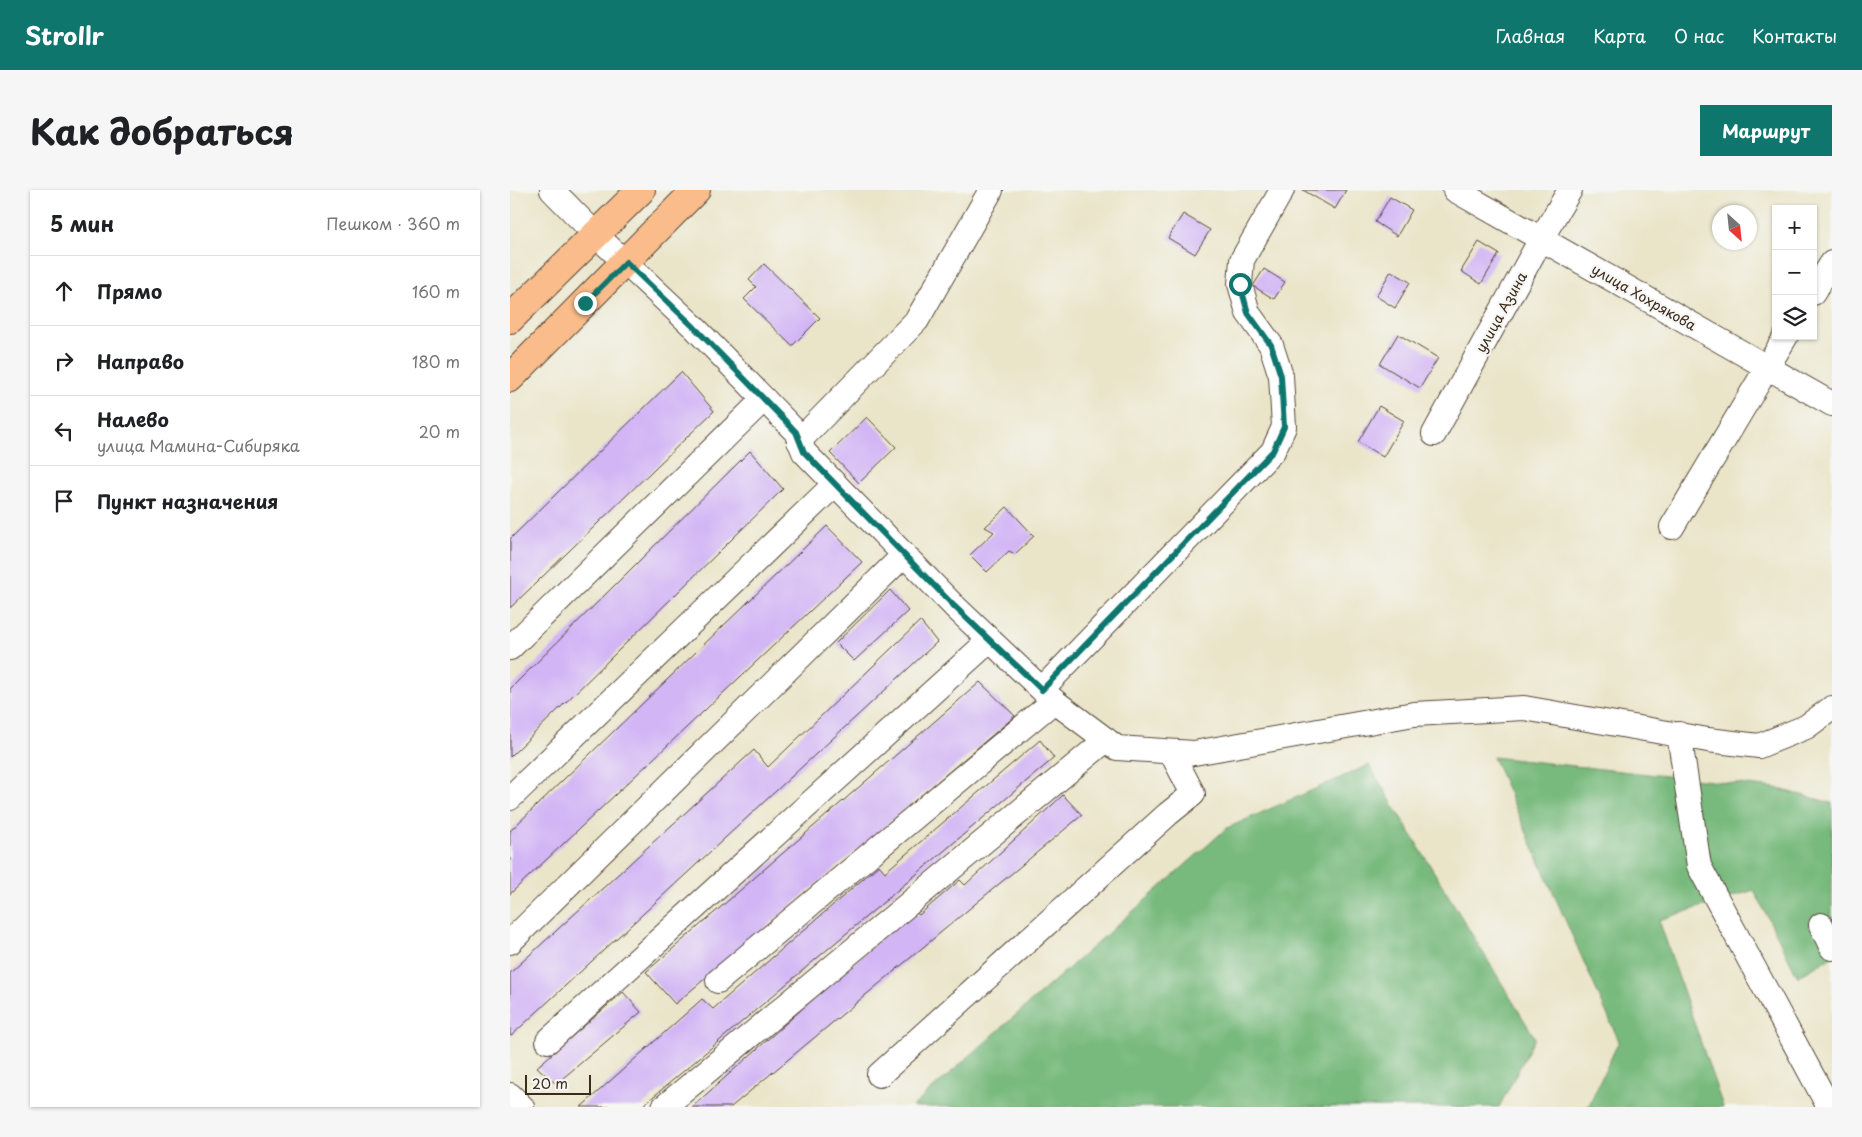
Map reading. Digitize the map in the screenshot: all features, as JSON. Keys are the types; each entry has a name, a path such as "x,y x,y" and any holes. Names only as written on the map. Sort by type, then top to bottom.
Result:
{"main road":[{"path":"510,319 641,190"},
{"path":"510,378 696,190"}],"street":[{"path":"552,190 596,235 694,327 796,432 804,452 990,640 1048,695 1117,748 1194,753 1414,714 1524,708 1708,740 1759,746 1806,727 1832,708"},
{"path":"799,441 917,320 990,190"},
{"path":"718,981 1048,695 1273,451 1284,427 1281,376 1271,345 1248,313 1240,284 1242,260 1282,190"},
{"name":"улица Хохрякова","path":"1455,190 1832,404"},
{"name":"улица Азина","path":"1434,434 1570,190"},
{"path":"1817,287 1832,263"},
{"path":"1672,527 1784,340"},
{"path":"510,648 764,400"},
{"path":"510,798 835,484"},
{"path":"510,942 904,555"},
{"path":"548,1041 990,640"},
{"path":"1679,734 1699,866 1829,1107"},
{"path":"664,1107 1106,740"},
{"path":"879,1075 1161,820 1193,794 1171,752"},
{"path":"1821,925 1832,948"},
{"path":"510,1095 522,1107"}],"green space":[{"path":"1493,757 1775,788 1832,803 1832,957 1798,977 1754,890 1659,920 1723,1107 1588,1107 1619,1041"},
{"path":"1369,765 1535,1038 1499,1107 912,1107 1227,828"}],"building":[{"path":"1303,190 1346,190 1335,209"},
{"path":"1390,197 1412,210 1397,236 1375,222"},
{"path":"1183,214 1210,230 1195,254 1168,238"},
{"path":"1479,242 1499,254 1481,284 1461,271"},
{"path":"764,264 820,318 792,346 744,299 756,287 749,280"},
{"path":"1264,269 1285,282 1274,299 1253,286"},
{"path":"1391,271 1410,282 1395,308 1376,296"},
{"path":"1398,334 1438,358 1420,388 1380,364"},
{"path":"681,372 714,411 510,608 510,539"},
{"path":"1379,406 1404,421 1383,457 1358,442"},
{"path":"867,417 896,447 859,483 830,453"},
{"path":"750,451 783,489 510,757 510,689"},
{"path":"1007,507 1034,536 1015,554 1009,551 987,572 970,555 994,532 985,527"},
{"path":"827,526 862,562 510,894 510,831"},
{"path":"890,590 908,611 854,661 836,643"},
{"path":"920,621 937,642 511,1036 510,973 754,750 768,767"},
{"path":"980,682 1015,716 675,1004 646,972"},
{"path":"1040,740 1054,758 641,1107 581,1107 702,999 713,1009 879,865 885,872"},
{"path":"1063,795 1082,815 731,1107 692,1107 913,910 919,915 960,880 965,885"},
{"path":"623,992 641,1012 556,1084 537,1067"}],"route":[{"path":"585,303 626,262 694,327 796,432 804,452 954,606 1042,690 1273,451 1284,427 1281,376 1271,345 1248,313 1240,284"}]}
